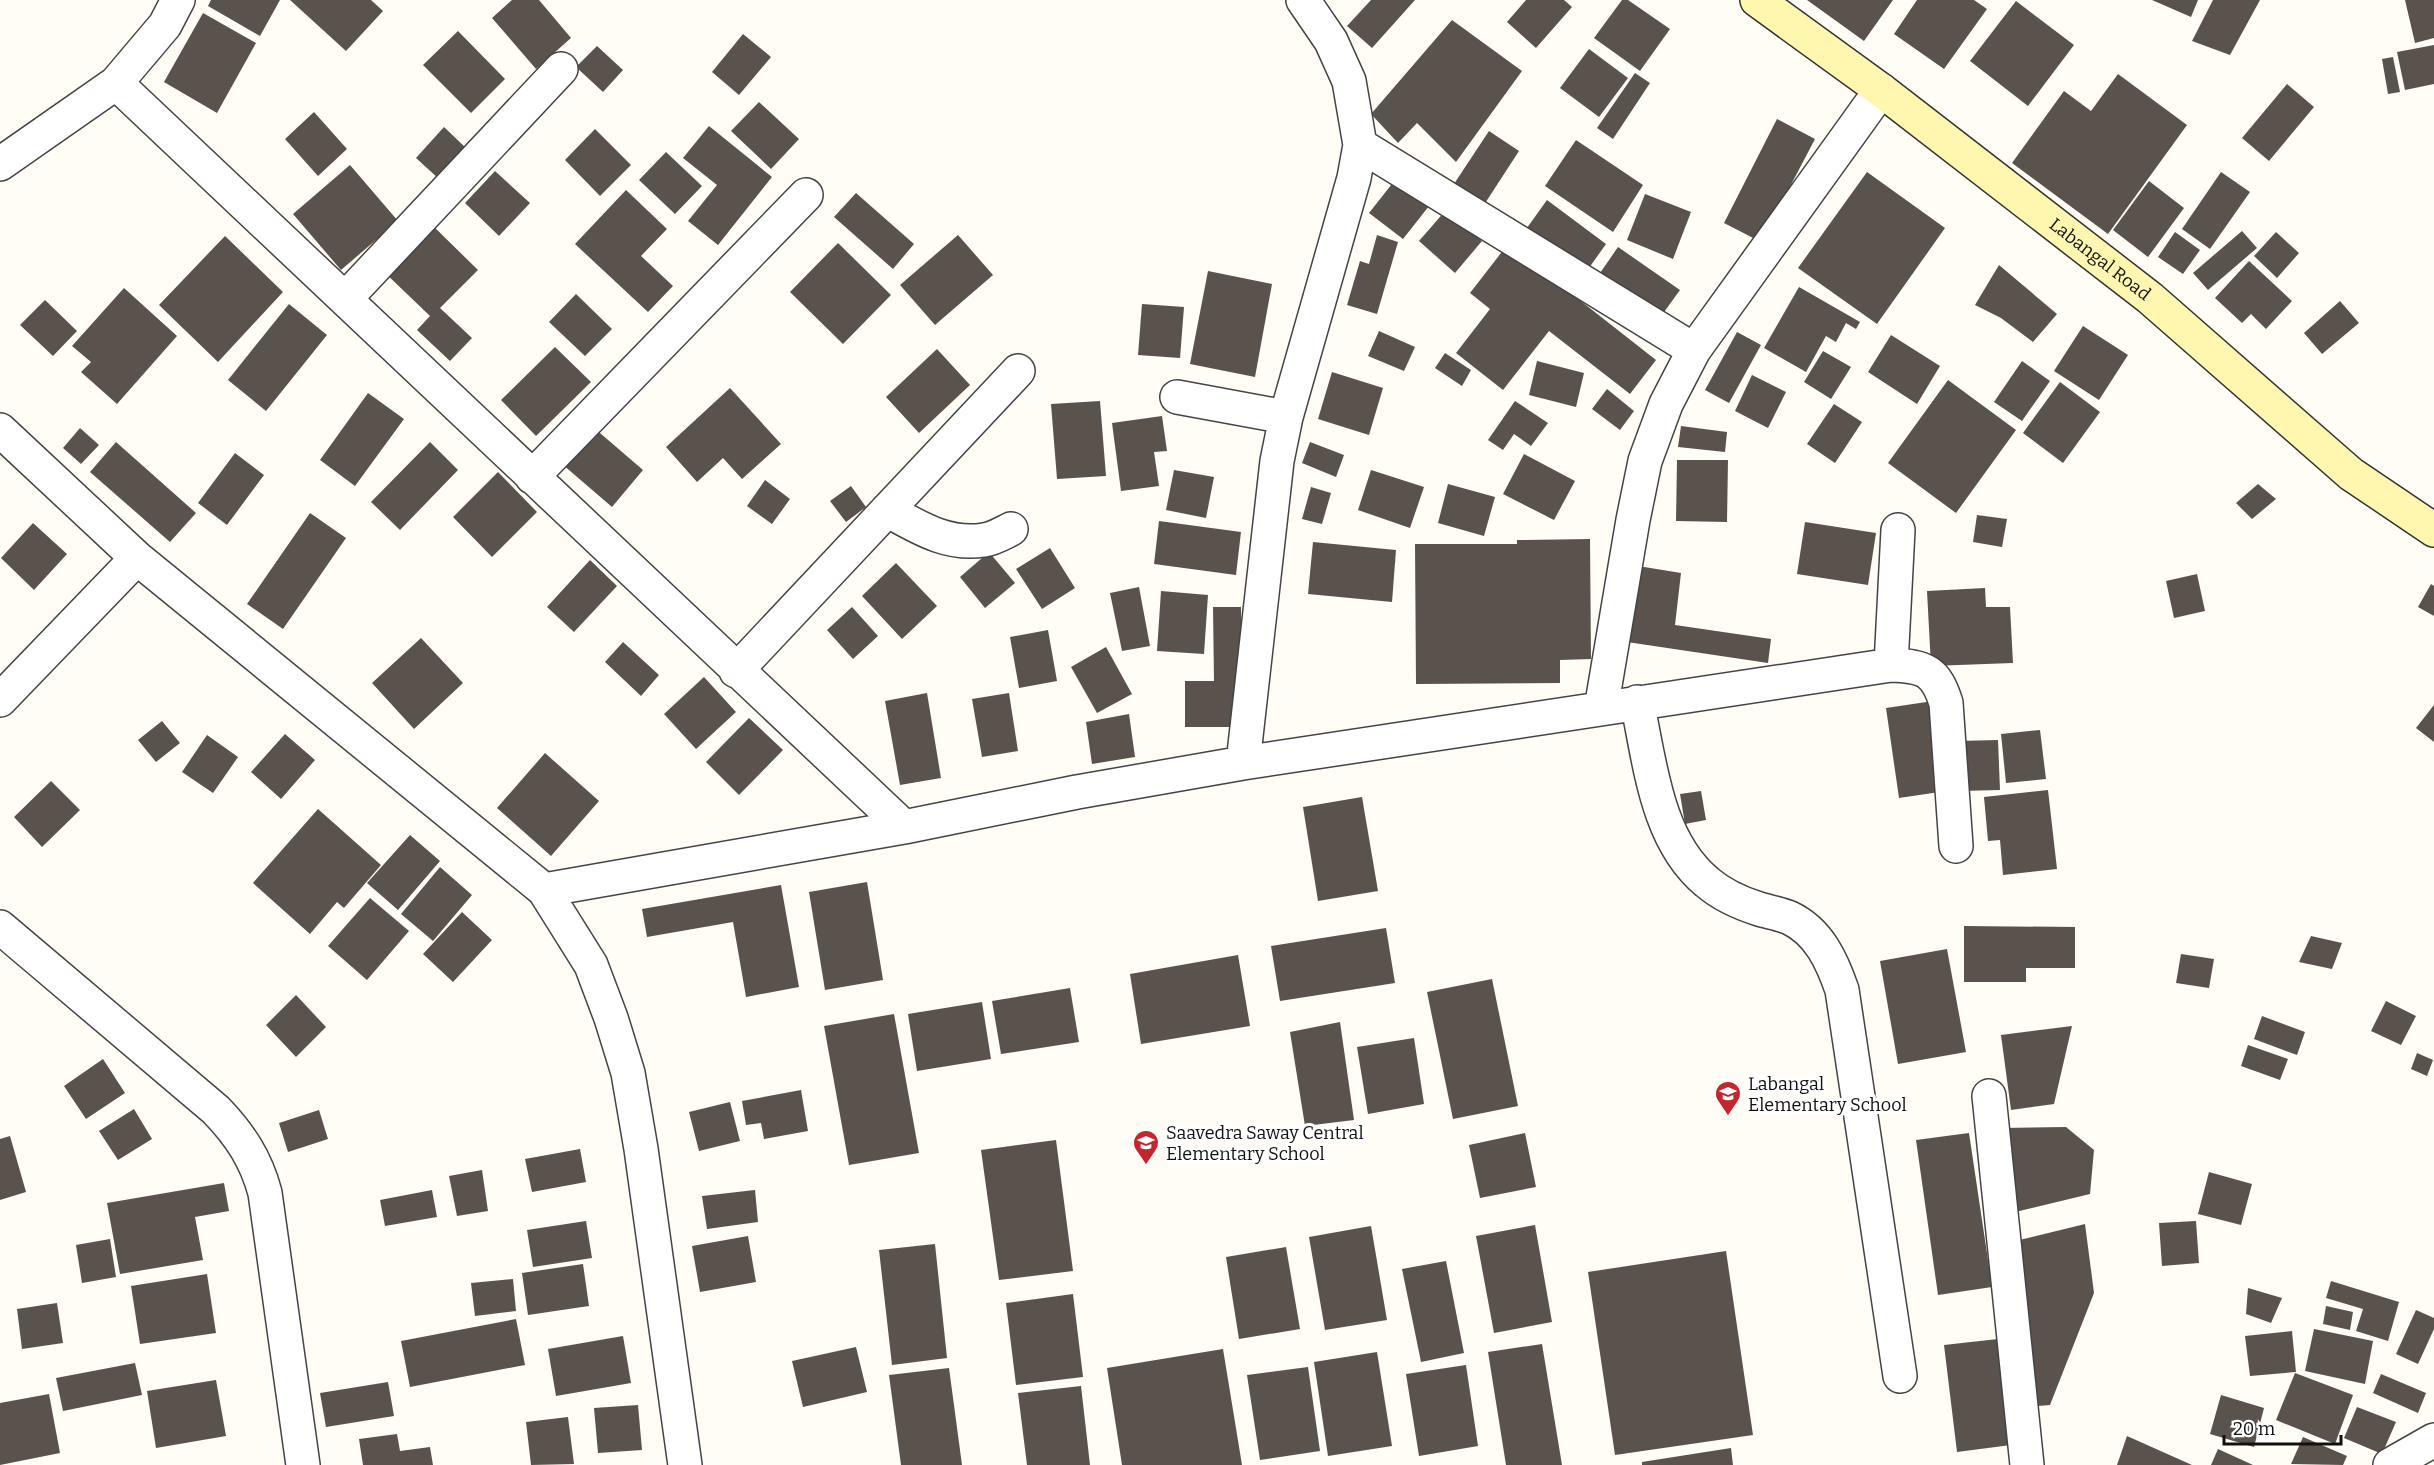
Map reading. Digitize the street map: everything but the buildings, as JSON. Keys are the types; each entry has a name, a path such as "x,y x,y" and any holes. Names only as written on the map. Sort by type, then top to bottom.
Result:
{"main road":[{"name":"Labangal Road","path":"1757,0 1881,90 2150,298 2351,474 2434,530"}],"street":[{"path":"0,164 116,82 165,25 178,0"},
{"path":"1243,763 1277,460 1286,417 1354,178 1360,145 1349,81 1331,41 1303,0"},
{"path":"345,299 561,69"},
{"path":"116,82 736,671 904,827"},
{"path":"1601,709 1645,461 1666,404 1694,350 1881,90"},
{"path":"1360,145 1694,350"},
{"path":"532,477 806,195"},
{"path":"736,671 1018,371"},
{"path":"1177,397 1286,417"},
{"path":"0,430 137,558 544,890 591,965 612,1018 628,1073 686,1465"},
{"path":"887,510 933,535 957,541 986,540 1011,529"},
{"path":"1891,665 1898,530"},
{"path":"0,700 137,558"},
{"path":"544,890 904,827 1077,792 1243,763 1891,665 1909,666 1928,672 1940,685 1946,703 1956,846"},
{"path":"1637,702 1658,798 1670,833 1686,859 1705,881 1727,897 1790,918 1811,932 1824,948 1836,972 1842,990 1900,1376"},
{"path":"0,927 216,1110 237,1132 250,1151 265,1193 303,1465"},
{"path":"1989,1096 2027,1465"},
{"path":"2390,1465 2434,1440"}],"place":[{"name":"Labangal Elementary School","path":"1728,1117"},
{"name":"Saavedra Saway Central Elementary School","path":"1146,1166"}]}
